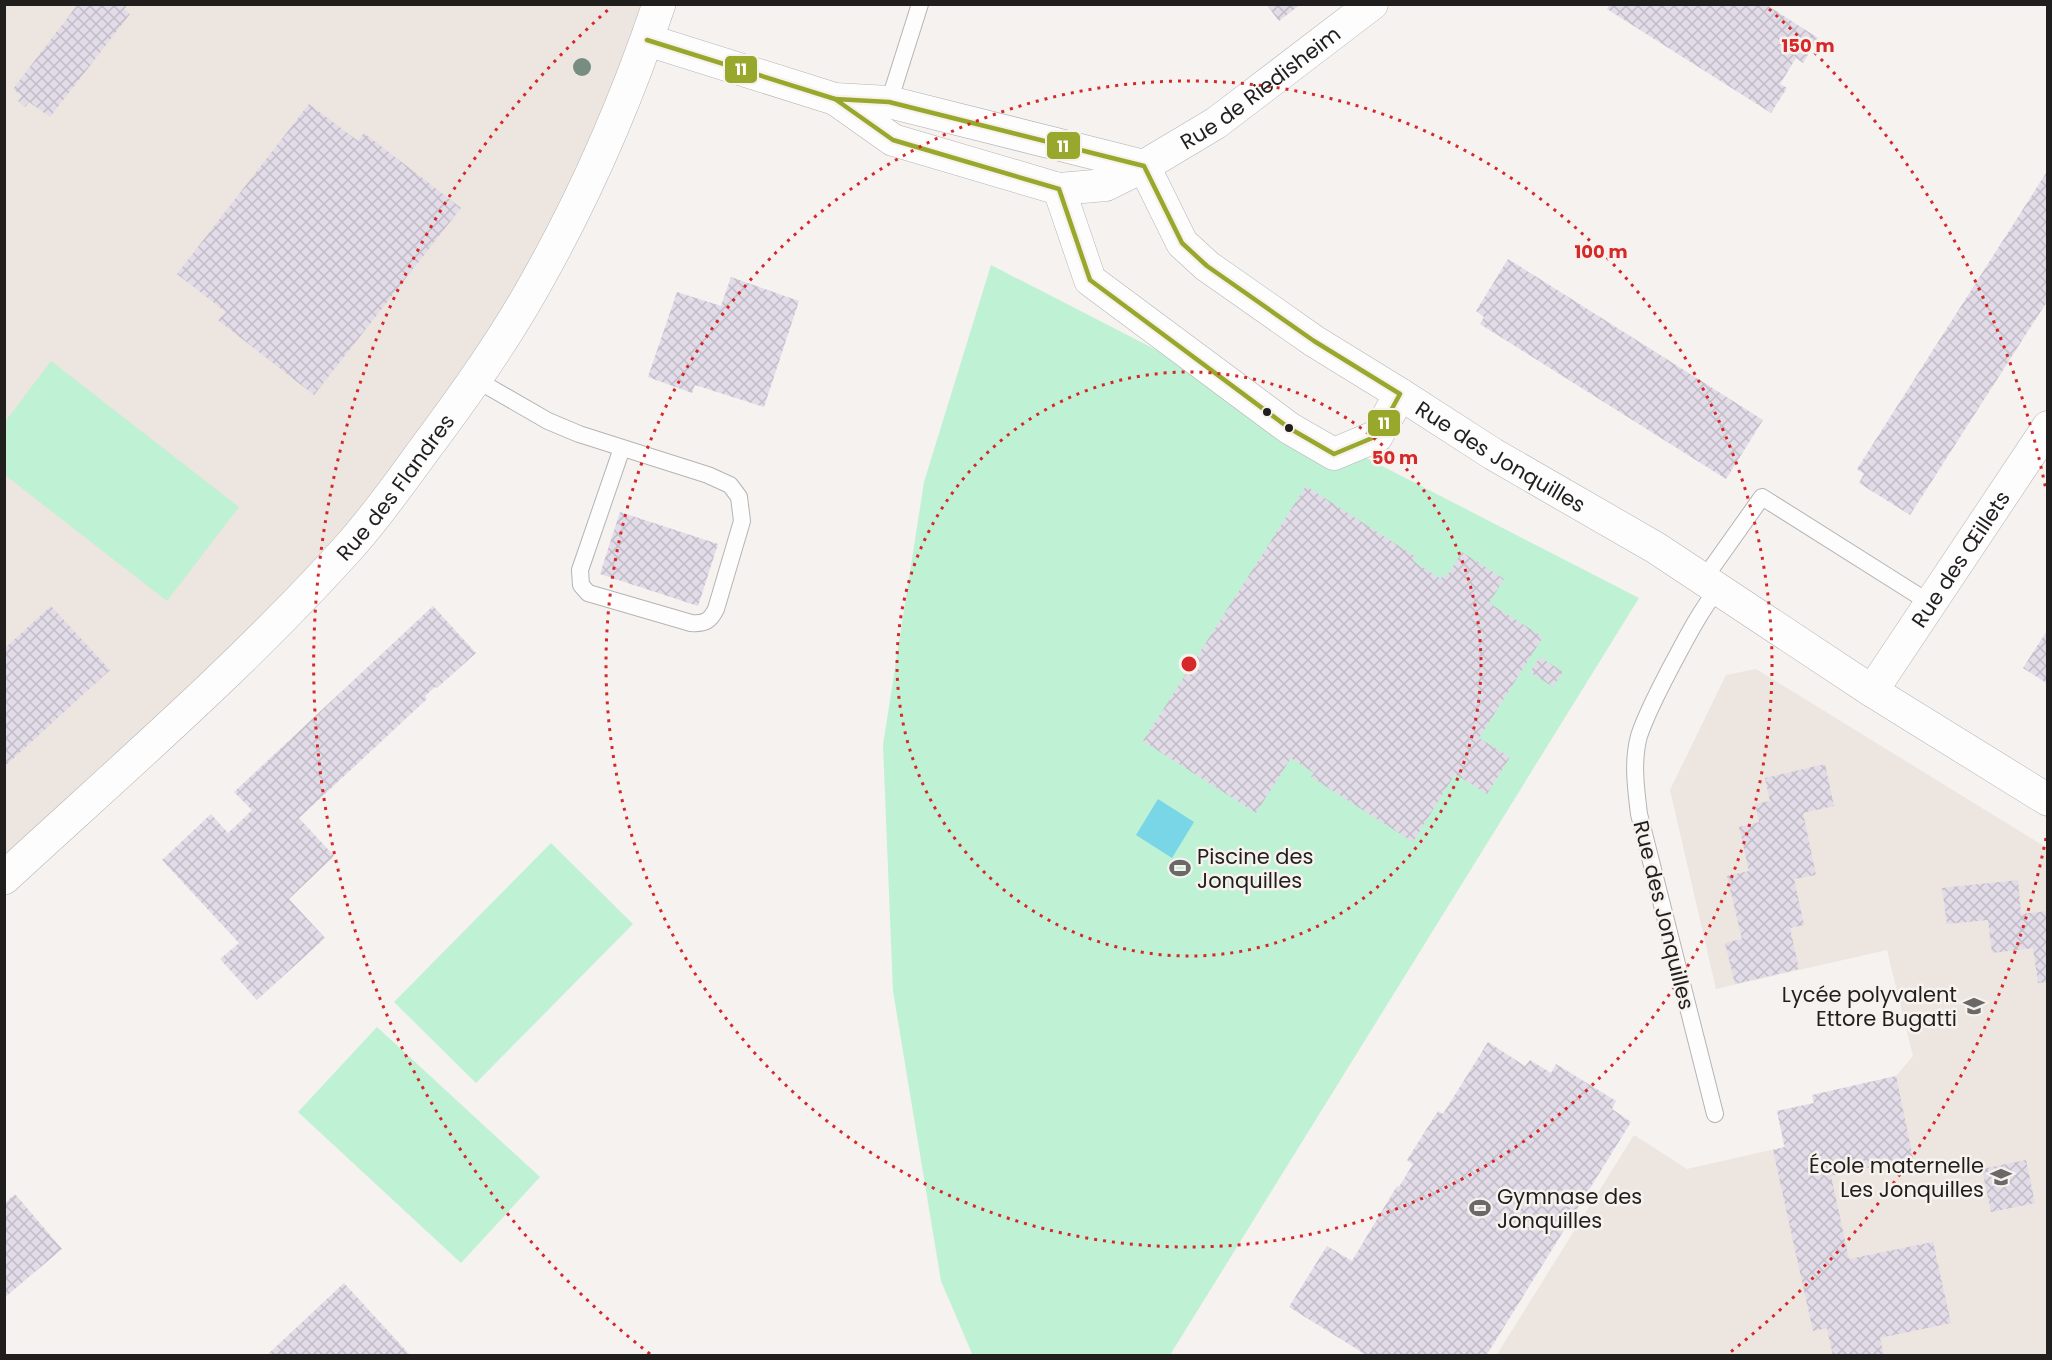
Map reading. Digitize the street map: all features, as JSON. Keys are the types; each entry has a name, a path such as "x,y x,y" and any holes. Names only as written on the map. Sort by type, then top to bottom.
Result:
{"street":[{"name":"Rue des Flandres","path":"4,878 225,673 351,545 387,500 490,358 537,280 569,220 610,131 660,4"},
{"name":"Rue de Riedisheim","path":"1059,189 1106,185 1144,166 1216,123 1372,4"},
{"path":"647,40 835,99 889,102 1144,166"},
{"path":"835,99 893,140 1059,189 1090,280 1289,428 1334,454 1377,436 1400,394"},
{"name":"Rue des Jonquilles","path":"1144,166 1182,243 1207,266 1314,341 1493,454 1656,548 1872,691 2048,800"},
{"name":"Rue des Œillets","path":"1872,691 2048,427"}],"lane":[{"path":"889,102 920,4"},
{"path":"475,379 548,421 579,434 708,475 730,484 739,497 742,521 716,609 711,619 702,624 691,623 588,593 581,585 580,570 622,448"},
{"path":"1710,585 1762,497 1930,603"},
{"name":"Rue des Jonquilles","path":"1710,585 1695,623 1656,696 1639,737 1635,760 1635,784 1639,814 1715,1114"}],"shaded area":[{"path":"5,5 659,5 610,131 394,491 5,878"},
{"name":"Lycée polyvalent Ettore Bugatti","path":"1756,669 2047,848 2047,1355 1496,1356 1634,1135 1687,1169 1784,1147 1777,1111 1814,1103 1812,1095 1896,1076 1913,1056 1887,950 1716,989 1670,790 1726,675"}],"green space":[{"name":"Piscine des Jonquilles","path":"991,265 1639,598 1170,1355 973,1356 941,1281 893,991 883,745 924,482"},
{"path":"51,361 239,507 167,601 5,475 5,422"},
{"path":"551,843 633,924 476,1083 394,1002"},
{"path":"377,1027 540,1177 461,1263 298,1112"}],"water":[{"path":"1158,799 1194,822 1172,858 1136,835"}],"building":[{"path":"78,4 128,4 124,9 130,14 50,117 29,102 25,107 18,101 22,96 13,89"},
{"path":"1266,4 1301,4 1279,21"},
{"path":"1610,4 1765,4 1818,38 1803,63 1796,58 1780,84 1787,88 1771,113 1607,9"},
{"path":"309,104 358,141 364,133 461,208 314,395 218,320 226,312 177,274"},
{"path":"2048,170 2048,300 1910,515 1859,483 1864,474 1857,469"},
{"path":"1508,259 1763,420 1726,479 1480,324 1484,317 1476,311"},
{"path":"731,277 799,301 764,407 695,385 692,393 648,377 677,292 721,306"},
{"path":"1306,486 1416,557 1413,561 1441,579 1444,574 1447,576 1462,552 1504,579 1489,603 1543,637 1479,738 1510,757 1487,794 1455,774 1413,842 1311,777 1314,773 1291,758 1256,813 1143,741"},
{"path":"620,512 718,544 698,606 600,574"},
{"path":"51,606 110,670 4,767 4,649"},
{"path":"433,606 476,653 425,696 427,699 299,818 334,856 289,899 325,938 257,1000 220,959 239,943 162,860 211,814 228,833 252,810 234,792"},
{"path":"2048,629 2048,684 2023,668"},
{"path":"1540,657 1563,672 1553,687 1530,672"},
{"path":"1825,764 1834,806 1803,813 1816,875 1794,879 1804,925 1790,928 1799,969 1735,984 1725,943 1742,939 1727,876 1749,871 1739,827 1759,822 1755,804 1770,801 1765,778"},
{"path":"2018,880 2021,914 2048,911 2048,982 2038,983 2033,948 1992,953 1988,920 1947,924 1942,888"},
{"name":"Gymnase des Jonquilles","path":"1488,1042 1525,1066 1530,1060 1551,1073 1556,1064 1616,1101 1612,1109 1631,1122 1486,1356 1368,1356 1289,1307 1327,1246 1352,1261 1397,1186 1399,1187 1413,1164 1407,1160 1438,1111 1443,1114"},
{"path":"1896,1076 1913,1158 1831,1176 1849,1259 1933,1242 1951,1323 1880,1338 1884,1356 1833,1356 1827,1328 1813,1331 1773,1150 1785,1147 1777,1111 1814,1103 1812,1095"},
{"path":"2026,1160 2035,1203 1991,1212 1982,1169"},
{"path":"15,1194 62,1249 4,1298 4,1204"},
{"path":"344,1283 411,1356 266,1356"}],"transit line":[{"name":"11","path":"647,40 835,99"},
{"name":"11","path":"835,99 889,102 1144,166 1182,243 1207,266 1314,341 1400,394 1377,436 1334,454 1289,428 1090,280 1059,189 893,140 835,99"}],"place":[{"name":"Piscine des Jonquilles","path":"1180,868"},
{"name":"Lycée polyvalent Ettore Bugatti","path":"1974,1006"},
{"name":"École maternelle Les Jonquilles","path":"2001,1177"},
{"name":"Gymnase des Jonquilles","path":"1480,1208"}]}
